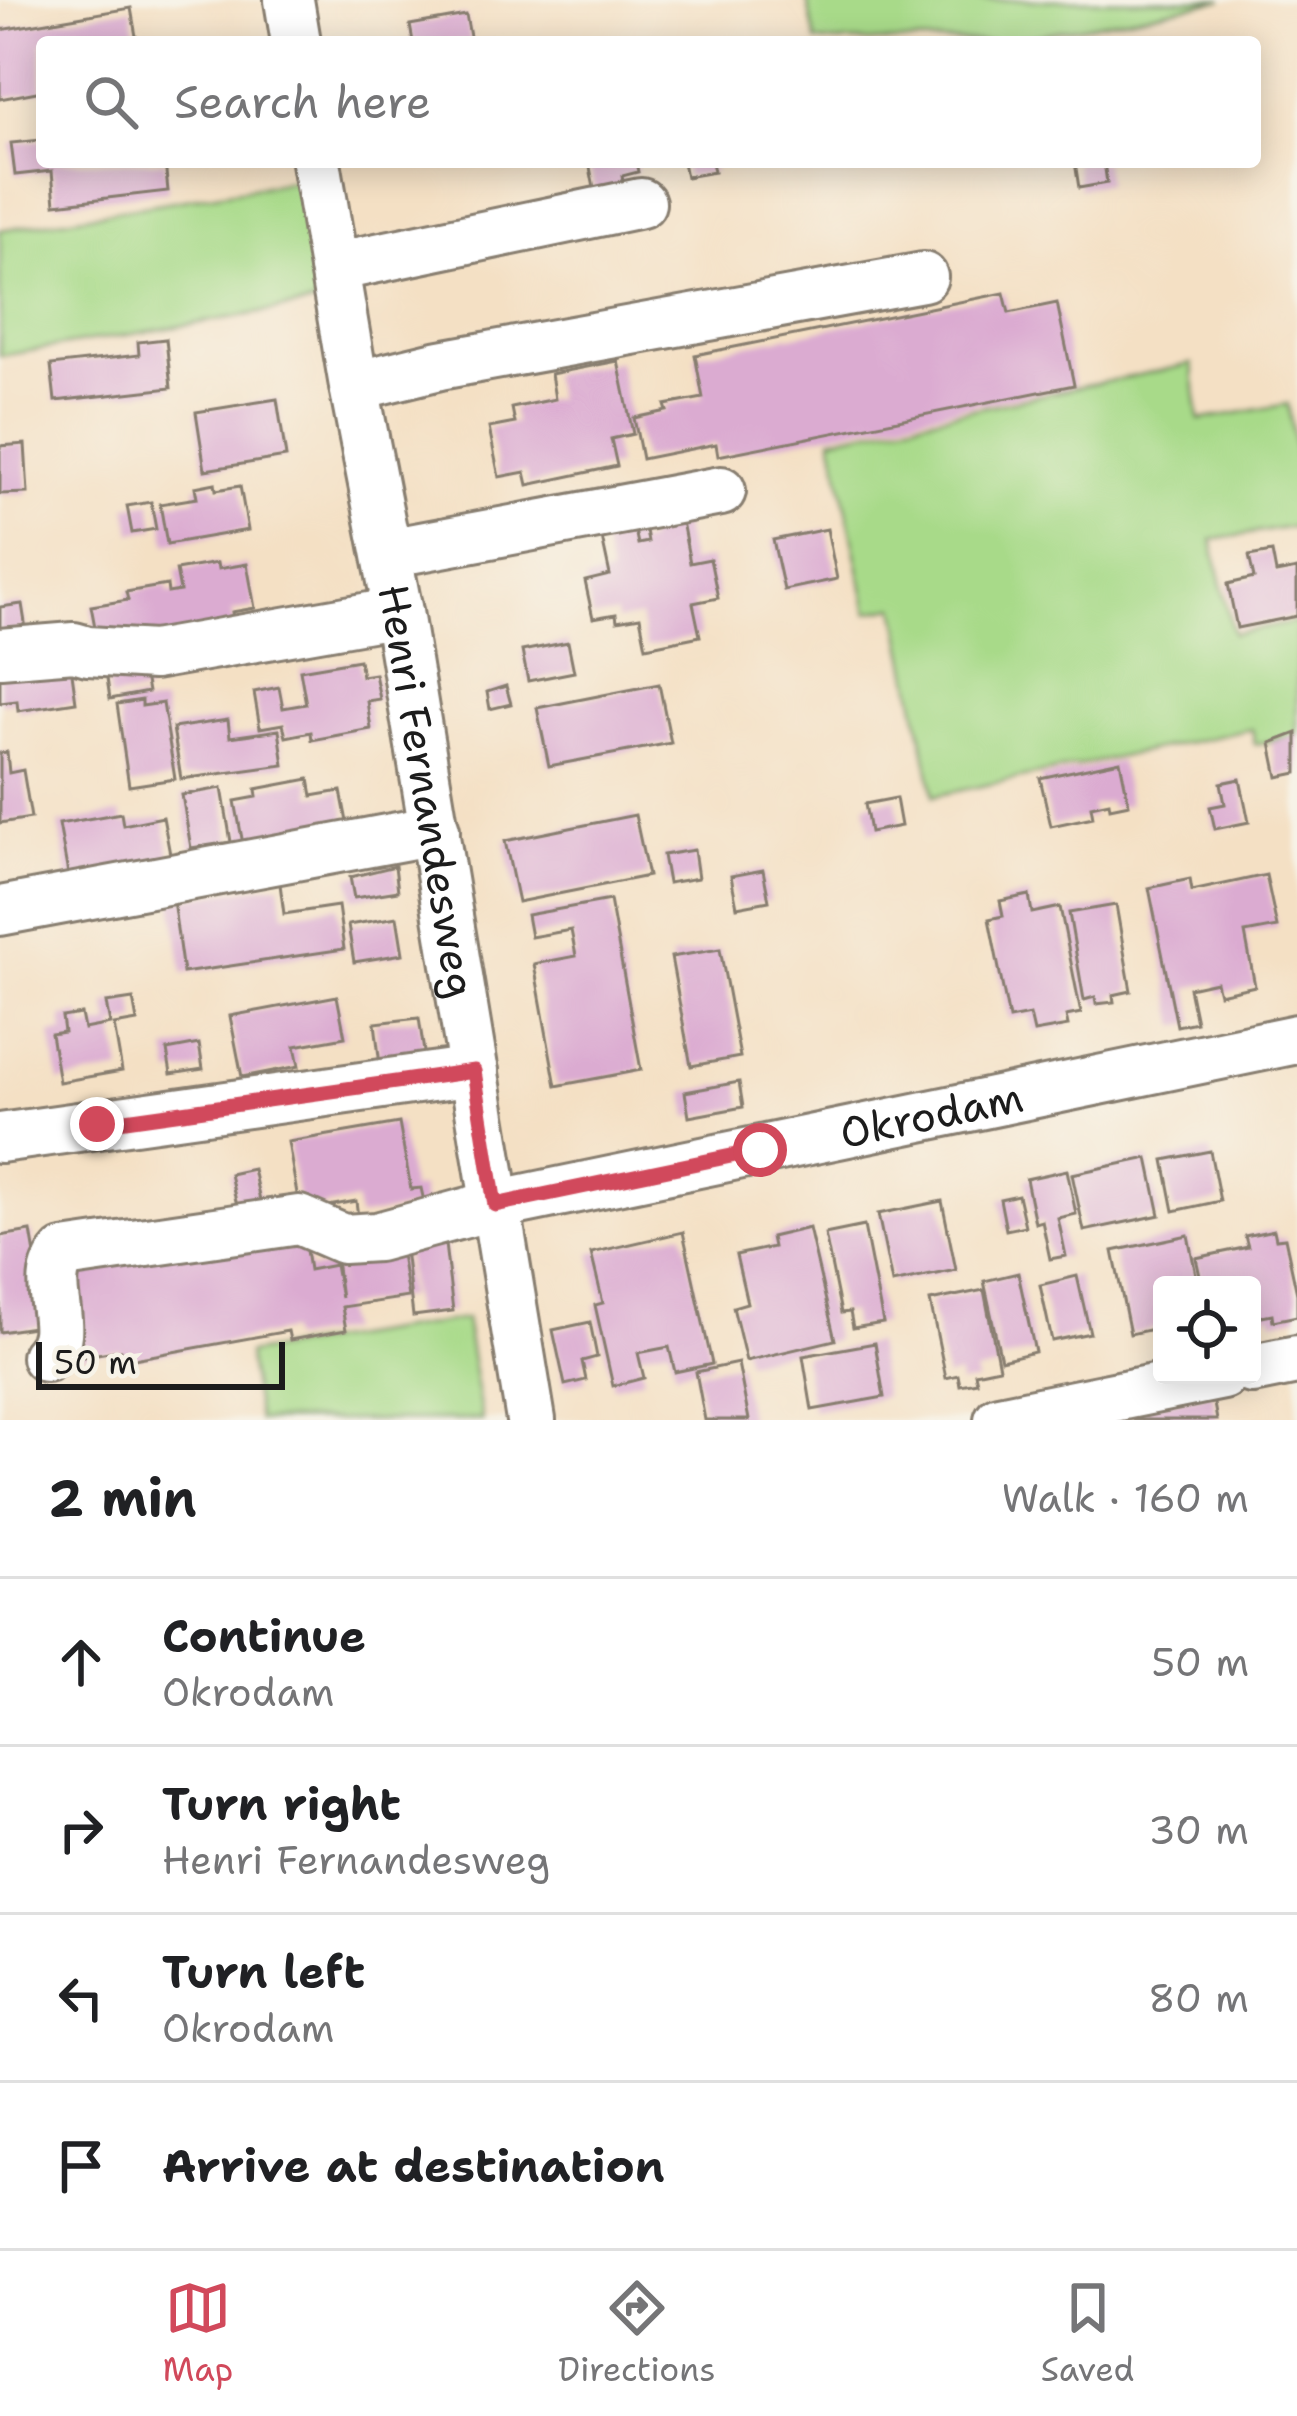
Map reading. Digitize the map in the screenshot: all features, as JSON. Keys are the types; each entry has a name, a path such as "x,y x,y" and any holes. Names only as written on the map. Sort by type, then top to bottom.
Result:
{"street":[{"path":"289,0 295,36"},
{"name":"Henri Fernandesweg","path":"317,168 398,612 531,1420"},
{"path":"334,267 641,203"},
{"path":"354,386 440,364 923,277"},
{"path":"388,554 721,491"},
{"path":"0,652 74,646 154,656 398,612"},
{"path":"0,911 435,830"},
{"name":"Okrodam","path":"46,1357 58,1337 51,1275 64,1254 299,1220 343,1239 377,1237 495,1205 1297,1039"},
{"path":"0,1138 474,1071"},
{"path":"1261,1367 1297,1360"},
{"path":"998,1420 1178,1384"}],"green space":[{"path":"807,0 1223,0 1033,36 815,36"},
{"path":"305,179 326,302 0,356 0,230"},
{"path":"1192,364 1199,420 1288,404 1297,461 1297,526 1212,540 1233,634 1297,622 1297,736 1255,744 1252,729 934,796 896,607 868,612 832,438"},
{"path":"465,1319 482,1420 258,1420 247,1354"}],"building":[{"path":"131,8 136,36 36,36 36,92 0,99 0,30"},
{"path":"466,15 470,36 412,36 410,25"},
{"path":"36,141 36,168 166,168 168,191 55,204 52,171 15,175 11,143"},
{"path":"590,168 637,168 638,172 622,176 624,187 595,193"},
{"path":"684,168 713,168 714,172 686,177"},
{"path":"1076,168 1105,168 1107,183 1079,188"},
{"path":"1004,293 1009,313 1057,303 1074,385 718,456 716,444 642,459 634,418 667,411 665,405 703,398 695,355"},
{"path":"166,339 171,388 55,401 51,365 139,355 138,342"},
{"path":"618,361 633,434 611,439 617,466 528,485 525,472 499,477 489,428 515,423 512,408 555,399 551,374"},
{"path":"277,399 286,457 205,470 196,412"},
{"path":"25,444 28,493 0,494 0,446"},
{"path":"215,483 216,490 240,486 248,530 167,544 160,504 197,498 195,487"},
{"path":"151,502 156,529 132,533 127,506"},
{"path":"681,516 690,563 710,559 718,598 693,603 700,636 646,647 640,617 593,618 585,581 610,575 601,533 634,526 638,544 648,542 645,524"},
{"path":"827,529 837,579 784,590 773,540"},
{"path":"1272,552 1276,573 1297,569 1297,616 1237,628 1228,584 1254,578 1249,556"},
{"path":"217,563 218,569 247,564 255,608 232,612 235,632 99,648 91,606 128,600 126,592 167,585 168,593 180,591 176,570"},
{"path":"22,604 26,629 0,633 0,607"},
{"path":"568,642 574,672 528,681 522,651"},
{"path":"70,659 76,702 18,711 17,701 0,703 0,672"},
{"path":"359,660 362,676 375,674 380,699 367,701 371,729 312,740 311,732 286,737 283,724 260,728 254,692 279,687 283,708 306,704 300,670"},
{"path":"143,665 148,692 110,699 106,671"},
{"path":"659,684 671,743 549,766 537,708"},
{"path":"506,686 511,704 490,709 487,692"},
{"path":"142,700 142,706 163,703 175,779 129,786 117,704"},
{"path":"228,720 230,737 279,730 284,765 181,779 173,728"},
{"path":"1297,733 1297,773 1278,777 1271,743"},
{"path":"7,752 9,773 23,770 31,818 0,823 0,753"},
{"path":"1120,761 1129,804 1091,806 1093,817 1051,826 1040,778"},
{"path":"309,779 312,796 341,791 348,827 245,855 235,801 257,797 256,789"},
{"path":"1240,779 1249,822 1215,829 1210,807 1225,804 1221,783"},
{"path":"222,788 231,842 191,848 182,795"},
{"path":"896,798 901,826 870,832 865,804"},
{"path":"121,813 123,825 163,817 172,865 70,885 59,824"},
{"path":"635,815 648,876 518,902 505,841"},
{"path":"694,850 698,878 668,883 663,855"},
{"path":"395,866 398,891 354,898 350,877"},
{"path":"763,870 769,901 737,907 731,876"},
{"path":"1266,875 1277,927 1245,933 1255,986 1219,994 1216,982 1189,988 1196,1022 1177,1026 1149,888 1190,879 1192,891"},
{"path":"280,884 284,914 338,906 344,949 183,973 173,900"},
{"path":"1029,895 1032,913 1060,907 1081,1013 1066,1016 1068,1026 1034,1032 1030,1015 1009,1019 989,919 1003,916 1000,901"},
{"path":"610,900 641,1070 556,1086 534,964 576,956 571,930 531,937 527,915"},
{"path":"1116,905 1131,991 1113,995 1114,1002 1096,1004 1095,997 1084,1000 1069,913"},
{"path":"397,917 403,954 354,962 348,925"},
{"path":"720,949 740,1057 691,1066 671,957"},
{"path":"337,996 345,1037 295,1046 299,1066 242,1077 230,1016"},
{"path":"133,999 137,1021 114,1025 122,1071 59,1082 51,1034 64,1032 62,1017 81,1014 84,1029 110,1024 106,1003"},
{"path":"419,1018 425,1059 380,1065 375,1023"},
{"path":"199,1044 203,1069 171,1074 167,1050"},
{"path":"739,1082 743,1107 689,1117 685,1092"},
{"path":"399,1123 411,1189 421,1188 425,1206 358,1217 356,1201 300,1211 288,1142"},
{"path":"1210,1151 1220,1201 1174,1211 1164,1160"},
{"path":"1148,1158 1160,1215 1084,1231 1072,1174"},
{"path":"253,1169 260,1201 237,1206 230,1174"},
{"path":"1067,1170 1076,1214 1058,1218 1066,1256 1050,1259 1042,1221 1035,1223 1026,1179"},
{"path":"1018,1195 1025,1226 1006,1230 1000,1199"},
{"path":"942,1201 956,1270 892,1283 878,1214"},
{"path":"864,1226 883,1323 853,1328 850,1312 841,1313 825,1234"},
{"path":"809,1228 835,1340 746,1361 733,1307 747,1303 736,1255 773,1247 771,1237"},
{"path":"1274,1230 1276,1239 1285,1238 1297,1316 1273,1321 1272,1314 1261,1316 1261,1276 1200,1276 1196,1258 1248,1247 1245,1236"},
{"path":"31,1231 47,1325 0,1332 0,1236"},
{"path":"303,1231 309,1270 335,1265 341,1298 335,1252 399,1242 408,1297 342,1307 346,1330 290,1340 288,1331 123,1361 121,1350 79,1357 64,1264"},
{"path":"683,1232 712,1364 675,1372 669,1347 638,1353 644,1378 613,1386 595,1305 603,1303 591,1253"},
{"path":"1188,1235 1196,1276 1153,1276 1153,1329 1130,1334 1113,1251"},
{"path":"444,1236 453,1311 413,1316 404,1241"},
{"path":"1018,1273 1035,1352 1001,1360 984,1281"},
{"path":"1077,1276 1090,1333 1052,1341 1040,1285"},
{"path":"984,1290 999,1368 975,1373 977,1382 960,1385 958,1375 946,1378 930,1301"},
{"path":"590,1322 597,1357 582,1361 586,1380 565,1385 553,1330"},
{"path":"875,1343 884,1397 812,1410 803,1356"},
{"path":"738,1363 749,1420 705,1420 696,1372"},
{"path":"1212,1393 1217,1420 1133,1420 1143,1416 1141,1407"}],"route":[{"path":"97,1124 474,1071 495,1205 760,1150"}]}
